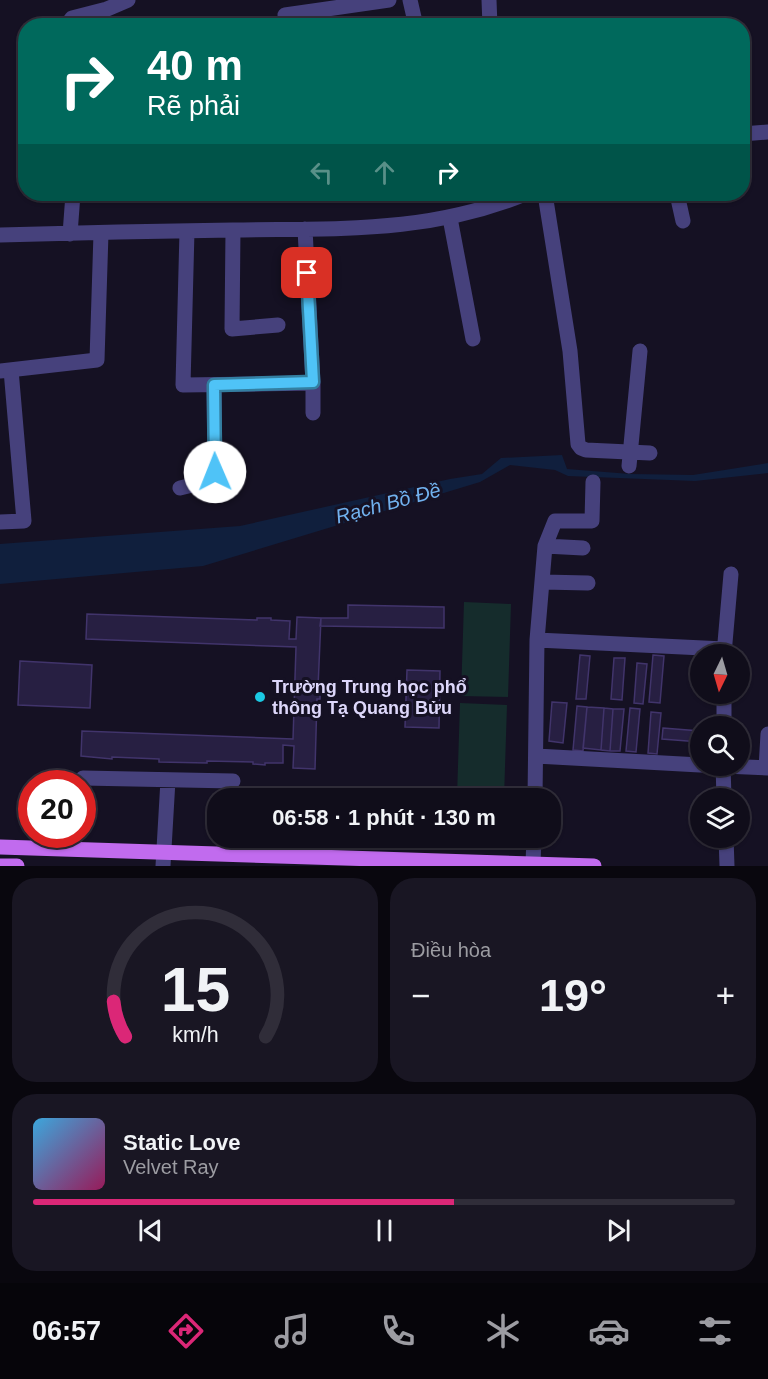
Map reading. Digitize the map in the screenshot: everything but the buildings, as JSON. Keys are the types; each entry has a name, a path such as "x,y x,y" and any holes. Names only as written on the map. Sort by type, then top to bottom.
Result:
{"main road":[{"path":"0,847 163,859 533,863 594,866"},
{"path":"0,866 17,866"}],"street":[{"path":"72,18 107,9 128,0"},
{"path":"285,15 389,0"},
{"path":"410,0 414,18"},
{"path":"489,0 490,18"},
{"path":"750,133 768,132"},
{"path":"70,234 72,201"},
{"path":"0,235 374,228 450,218 494,201"},
{"path":"546,201 570,351 578,444 586,450 629,459 650,453"},
{"path":"679,201 683,221"},
{"path":"450,218 473,339"},
{"path":"305,229 313,413"},
{"path":"233,230 232,329 278,325"},
{"path":"187,231 183,385 313,382"},
{"path":"0,522 24,521 6,370 97,360 101,233"},
{"path":"629,459 640,351"},
{"path":"180,488 213,480 214,385"},
{"path":"535,788 537,640 545,546 555,521 592,521 593,482"},
{"path":"545,546 583,548"},
{"path":"725,644 731,574"},
{"path":"543,582 588,583"},
{"path":"537,640 690,650"},
{"path":"750,767 767,768 768,734"},
{"path":"536,756 690,764"},
{"path":"96,778 233,781"},
{"path":"163,859 168,780"},
{"path":"533,863 534,848"},
{"path":"726,848 727,866"}],"green space":[{"path":"464,602 511,604 508,697 461,696"},
{"path":"460,703 507,705 504,788 457,788"}],"water":[{"name":"Rạch Bồ Đề","path":"562,455 567,469 630,474 693,475 768,463 768,473 695,481 568,476 555,470 510,465 480,482 203,566 0,584 0,544 240,526 450,479 482,474 501,458"}],"place":[{"name":"Trường Trung học phổ thông Tạ Quang Bửu","path":"260,697"}],"route":[{"path":"215,472 214,385 313,382 307,273"}]}
